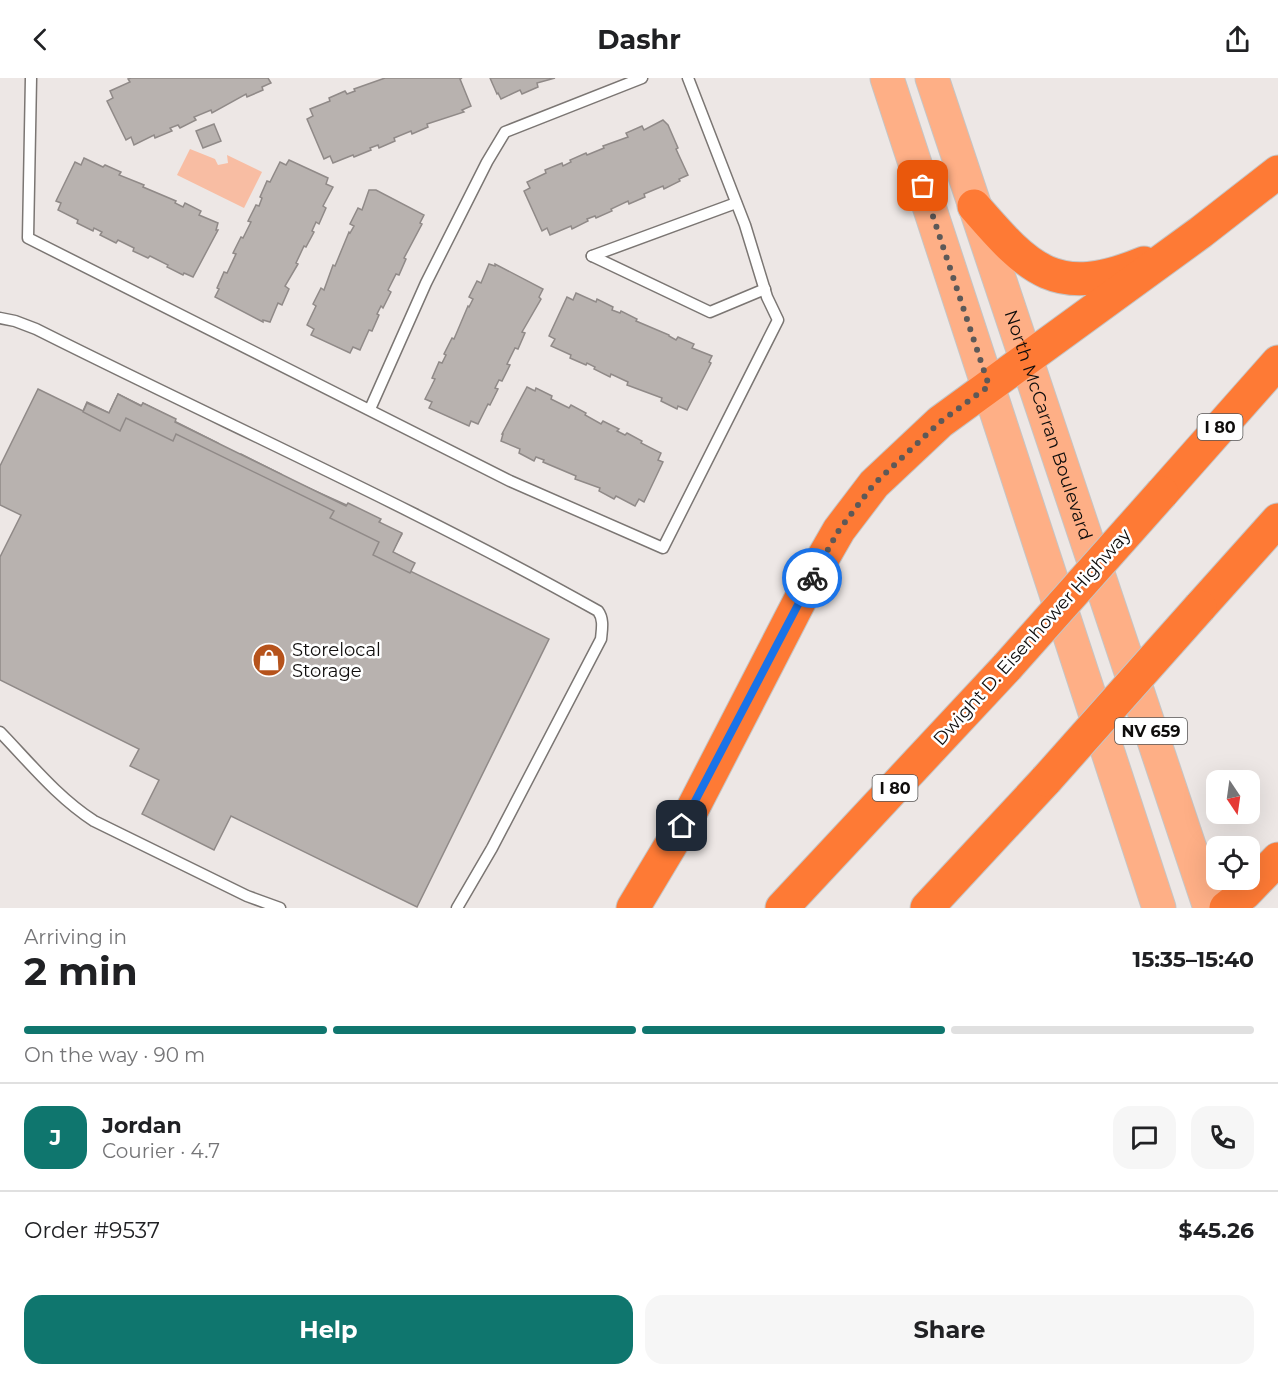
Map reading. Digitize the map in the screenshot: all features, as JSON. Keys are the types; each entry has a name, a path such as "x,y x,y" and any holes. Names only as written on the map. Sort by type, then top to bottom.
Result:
{"highway":[{"path":"633,908 693,808 784,629 839,530 874,484 940,422 1201,232 1278,172"},
{"path":"974,206 1019,253 1048,273 1068,280 1091,280 1142,264 1201,232"},
{"name":"Dwight D. Eisenhower Highway","path":"782,908 1007,667 1278,362"},
{"path":"927,908 1046,780 1278,520"},
{"path":"1226,908 1245,893 1278,860"}],"main road":[{"name":"NV 659","path":"887,78 1159,908"},
{"name":"North McCarran Boulevard","path":"932,78 1210,908"}],"lane":[{"path":"31,78 28,238 510,481 663,548 778,320 688,78"},
{"path":"370,409 426,283 505,132 642,78"},
{"path":"736,203 592,256 710,312 765,289"},
{"path":"0,318 36,329 541,579 598,611 601,615 602,627 600,639 492,848 457,908"},
{"path":"0,732 55,791 94,820 247,896 280,908"}],"shaded area":[{"path":"190,149 215,159 218,165 228,163 227,155 262,172 244,208 177,175"}],"building":[{"path":"268,78 271,83 262,87 263,90 247,97 246,94 212,113 211,110 194,117 196,120 180,128 178,125 170,128 172,131 155,138 154,135 134,145 131,137 126,140 107,101 113,98 110,91 130,82 128,79"},
{"path":"385,78 462,78 460,79 471,106 462,110 464,112 427,124 428,127 412,134 411,131 394,138 395,141 379,148 378,145 354,157 353,155 333,163 330,156 324,159 307,119 313,116 310,109 330,101 329,98 345,91 347,94 355,91 354,89"},
{"path":"490,78 555,78 537,83 538,87 522,94 520,90 501,99"},
{"path":"663,120 668,125 688,175 664,189 663,186 644,194 645,197 629,204 628,201 611,209 612,211 587,219 588,221 572,229 571,226 550,235 547,228 542,231 524,191 530,188 527,182 546,173 545,170 562,163 563,166 571,162 570,160 628,137 626,133 642,126 644,130"},
{"path":"214,124 221,141 203,148 196,131"},
{"path":"84,158 121,172 119,175 176,201 175,203 183,207 185,203 201,211 199,215 218,223 216,230 218,230 193,277 184,273 183,275 150,256 148,258 133,251 134,248 118,240 116,243 100,235 102,232 94,228 93,231 77,223 78,220 58,210 61,203 56,201 75,162 81,165"},
{"path":"289,160 328,178 326,184 333,187 323,206 326,208 319,224 316,222 312,231 314,232 306,247 304,246 296,263 298,264 285,286 289,289 282,305 278,303 270,322 263,320 263,322 215,297 224,272 227,273 236,254 233,253 251,222 248,221 256,205 259,206 267,181 270,182 280,162 286,165"},
{"path":"369,190 376,190 424,215 420,223 422,224 404,258 406,259 399,275 396,274 388,290 391,292 383,308 381,306 377,314 379,315 372,331 369,330 360,350 353,347 350,353 311,335 314,329 307,325 316,306 313,304 321,288 324,290 333,265 335,266 349,232 354,226 350,224 358,208 362,210"},
{"path":"489,264 495,266 495,264 543,289 539,297 541,299 522,332 525,333 518,349 515,348 502,381 499,380 495,388 498,389 490,405 488,404 478,424 471,421 469,426 429,408 432,402 425,399 435,379 432,378 439,362 442,363 446,355 444,354 452,338 454,339 473,299 469,297 477,281 481,283"},
{"path":"576,293 596,302 597,299 613,307 612,310 620,313 621,311 637,319 636,321 676,340 678,337 694,344 692,348 712,356 709,362 711,363 687,410 678,406 677,409 661,401 662,398 627,385 628,382 611,374 610,377 594,369 595,367 570,358 571,355 551,346 555,339 549,336 567,297 573,300"},
{"path":"527,387 535,391 536,388 552,396 551,399 569,408 571,405 601,424 603,421 619,429 617,431 625,435 627,433 661,453 658,460 663,462 644,502 639,499 635,506 616,496 614,499 599,491 600,488 575,479 576,476 543,462 544,460 536,457 534,461 519,453 520,449 501,441 502,434"},
{"name":"Storelocal Storage","path":"38,389 83,411 87,402 109,413 118,394 142,406 143,403 218,443 222,451 231,455 241,454 281,474 285,480 296,486 302,485 380,520 379,523 402,534 392,552 414,563 410,571 549,639 417,907 231,816 214,850 142,814 159,780 130,766 139,749 0,680 0,557 21,515 0,505 0,466"},
{"path":"118,394 141,406 143,403 176,419 175,422 346,506 348,503 381,519 379,522 402,533 393,552 415,563 410,573 373,555 379,542 330,518 334,511 176,434 173,441 126,418 120,431 83,412 87,403 109,413"}],"way so far":[{"path":"812,578 839,530 874,484 940,422 989,386 923,186"}],"place":[{"name":"Storelocal Storage","path":"269,660"}],"route":[{"path":"682,826 812,578"}]}
